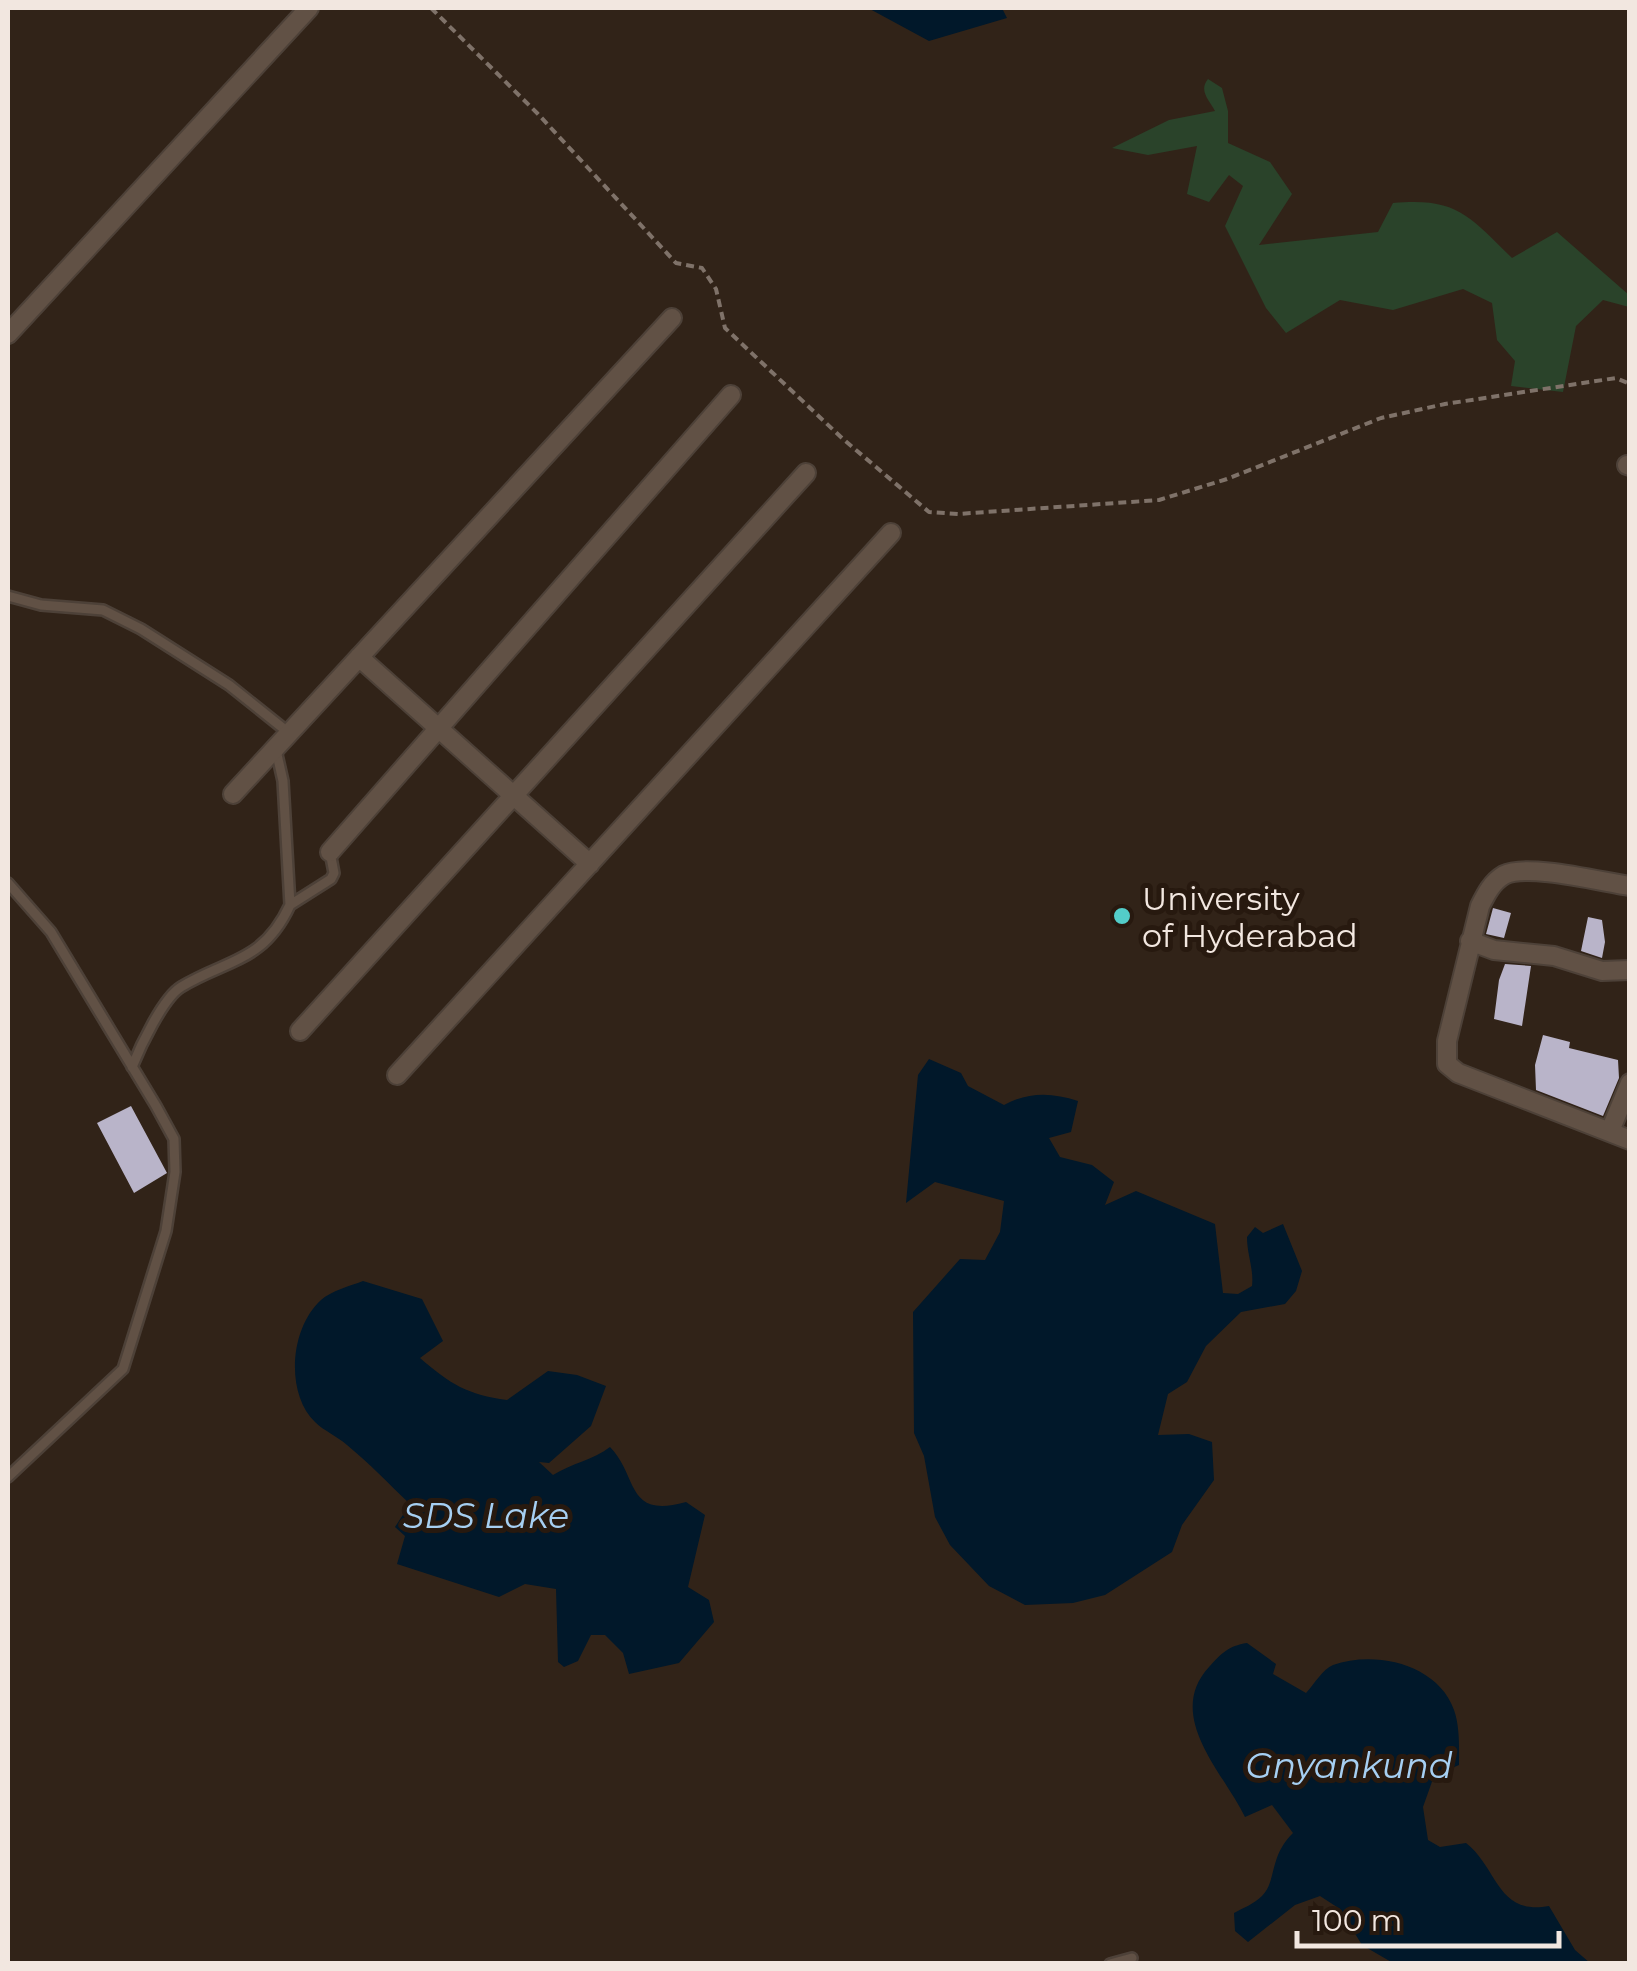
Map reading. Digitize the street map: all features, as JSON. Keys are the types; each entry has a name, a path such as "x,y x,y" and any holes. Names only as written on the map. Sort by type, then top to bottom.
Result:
{"street":[{"path":"8,334 309,8"},
{"path":"233,794 672,318"},
{"path":"330,852 730,396"},
{"path":"300,1031 806,473"},
{"path":"397,1075 891,533"},
{"path":"359,658 590,864"},
{"path":"1630,886 1532,872 1506,874 1490,887 1470,941 1447,1041 1447,1064 1458,1073 1630,1140"},
{"path":"1470,941 1505,952 1554,956 1602,971 1630,970"},
{"path":"1610,1131 1630,1083"}],"lane":[{"path":"8,596 41,604 103,610 142,628 229,684 289,733"},
{"path":"276,748 283,780 290,906"},
{"path":"132,1067 140,1047 177,989 250,956 282,921 290,906 330,879 334,873 330,852"},
{"path":"8,883 52,932 174,1139 175,1172 166,1231 124,1369 8,1477"},
{"path":"1110,1964 1132,1958"}],"path":[{"path":"431,8 538,114 676,263 702,268 716,290 726,328 843,439 930,512 958,514 1158,500 1227,478 1381,418 1445,404 1616,378 1630,384"}],"green space":[{"path":"1208,79 1222,88 1228,111 1228,143 1270,162 1292,194 1259,245 1378,232 1393,203 1433,203 1460,212 1512,258 1557,232 1629,295 1629,307 1603,300 1576,326 1563,392 1511,386 1515,361 1497,340 1492,303 1463,289 1393,310 1340,300 1286,333 1266,308 1225,226 1243,186 1229,175 1209,202 1187,194 1197,146 1148,155 1112,148 1169,120 1215,111 1205,92"}],"water":[{"path":"868,8 1002,8 1007,18 929,41"},
{"path":"929,1059 961,1073 968,1086 1004,1105 1040,1095 1078,1101 1071,1132 1049,1138 1060,1157 1092,1165 1114,1182 1105,1205 1136,1191 1215,1224 1223,1293 1238,1294 1252,1286 1247,1237 1255,1227 1263,1233 1283,1224 1302,1271 1296,1291 1285,1304 1241,1312 1206,1346 1187,1382 1168,1394 1158,1435 1189,1434 1212,1442 1214,1480 1182,1525 1172,1552 1105,1595 1073,1603 1025,1605 989,1586 950,1545 935,1517 924,1456 914,1433 913,1312 960,1259 985,1260 1000,1232 1004,1201 935,1182 906,1203 918,1075"},
{"name":"SDS Lake","path":"363,1281 422,1299 443,1341 420,1358 470,1391 507,1400 548,1371 577,1375 606,1386 591,1426 549,1463 539,1462 553,1475 610,1447 643,1500 666,1506 686,1502 705,1515 688,1587 709,1600 714,1622 679,1663 629,1674 623,1653 605,1635 591,1635 578,1661 564,1667 558,1662 556,1589 525,1584 499,1597 397,1564 405,1536 395,1527 410,1504 355,1452 315,1422 305,1410 296,1378 298,1343 311,1312 330,1294"},
{"name":"Gnyankund","path":"1247,1643 1276,1664 1273,1674 1306,1693 1329,1667 1367,1659 1403,1665 1434,1681 1454,1710 1459,1765 1434,1776 1423,1807 1428,1840 1440,1847 1466,1843 1508,1897 1532,1907 1549,1906 1575,1950 1590,1963 1393,1963 1362,1945 1340,1909 1320,1896 1295,1905 1248,1942 1235,1931 1234,1913 1267,1890 1280,1850 1293,1833 1272,1805 1245,1817 1202,1744 1195,1724 1197,1686 1209,1667 1222,1654"}],"building":[{"path":"1493,908 1511,913 1504,938 1486,934"},
{"path":"1588,917 1602,920 1602,958 1581,951"},
{"path":"1505,964 1531,966 1522,1026 1494,1019"},
{"path":"1543,1035 1570,1042 1569,1048 1618,1060 1619,1078 1603,1116 1536,1090 1535,1065"},
{"path":"131,1106 167,1173 134,1193 97,1123"}],"place":[{"name":"University of Hyderabad","path":"1122,916"}]}
